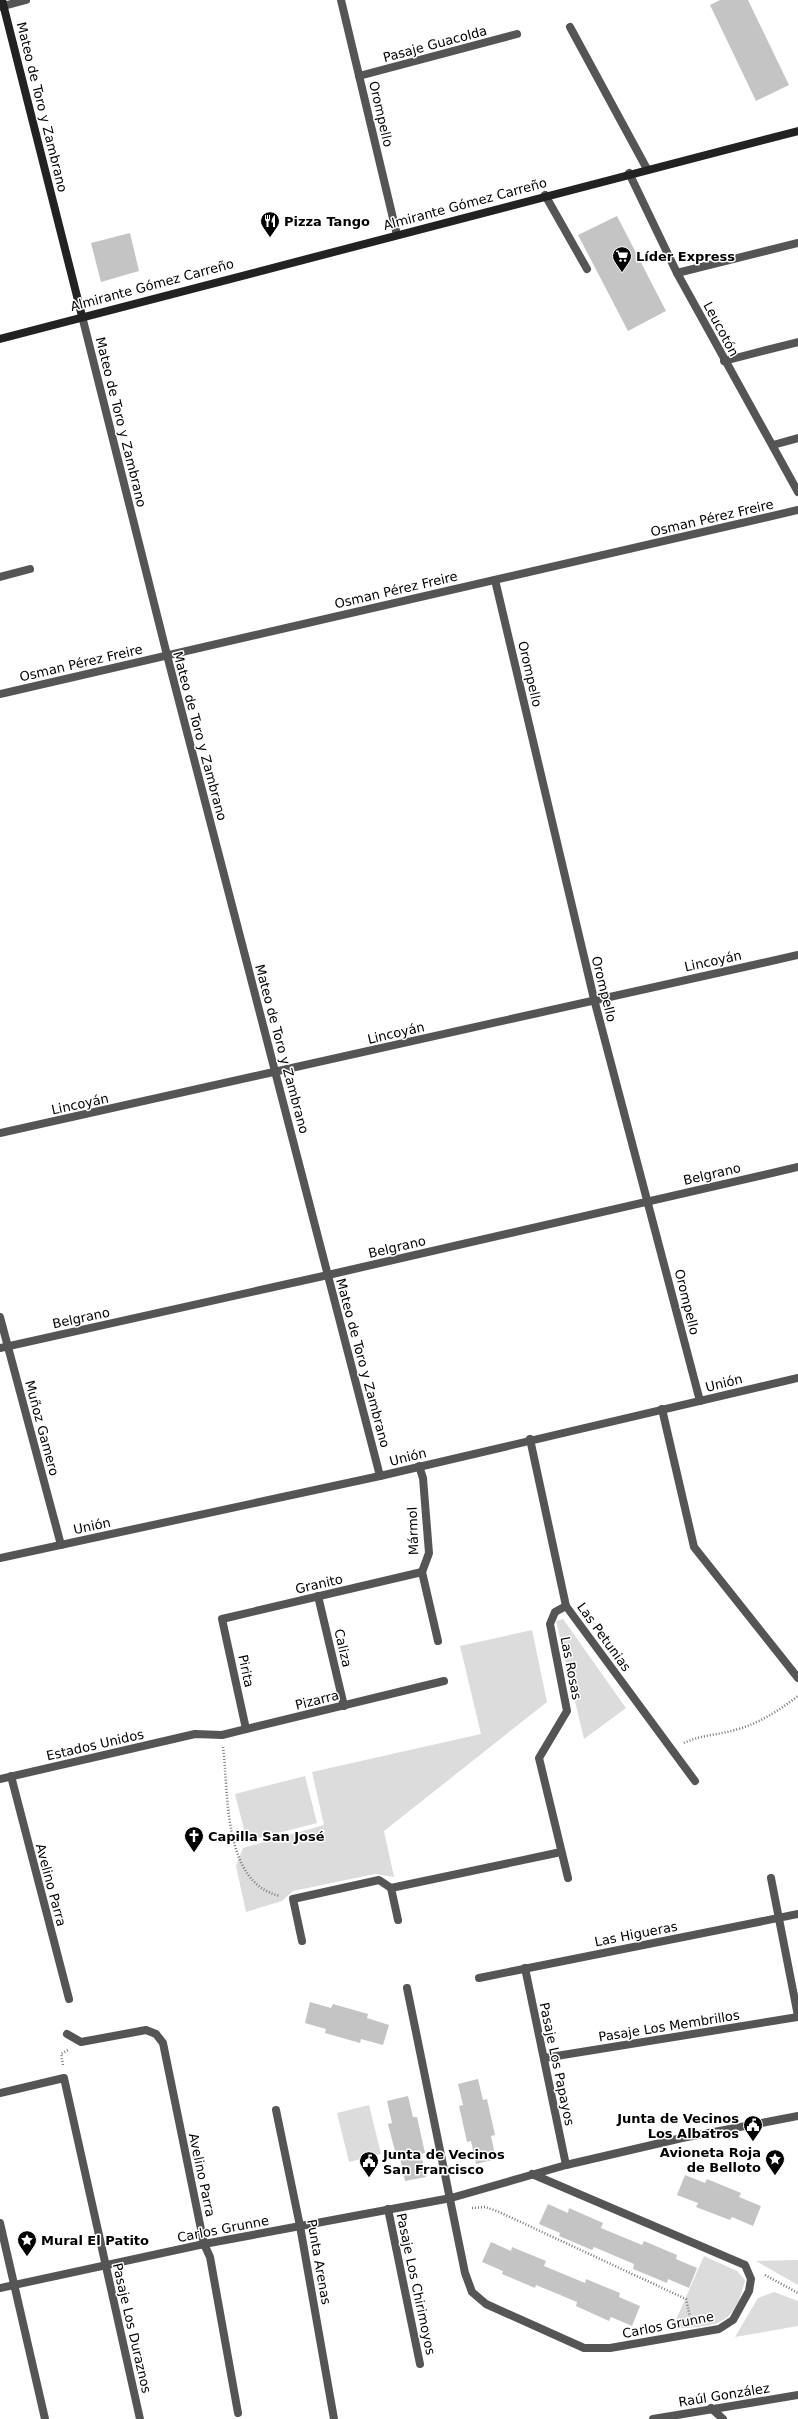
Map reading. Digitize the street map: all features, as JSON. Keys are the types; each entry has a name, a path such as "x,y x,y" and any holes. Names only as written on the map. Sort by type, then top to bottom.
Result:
{"street":[{"path":"2,4 26,0"},
{"name":"Orompello","path":"341,0 397,235"},
{"name":"Mateo de Toro y Zambrano","path":"2,4 167,655 380,1476"},
{"path":"570,27 647,169"},
{"name":"Pasaje Guacolda","path":"360,76 518,34"},
{"name":"Almirante Gómez Carreño","path":"0,339 82,316 397,235 629,173 798,131"},
{"name":"Leucotón","path":"629,173 677,272 724,361 773,445 798,492"},
{"path":"545,195 587,269"},
{"path":"677,272 798,243"},
{"path":"724,361 798,342"},
{"path":"773,445 798,438"},
{"name":"Osman Pérez Freire","path":"0,694 798,510"},
{"path":"0,577 30,569"},
{"name":"Orompello","path":"495,580 594,999 700,1401"},
{"name":"Lincoyán","path":"0,1133 276,1073 594,999 798,955"},
{"name":"Belgrano","path":"4,1347 328,1275 798,1166"},
{"name":"Muñoz Gamero","path":"0,1317 4,1347 61,1545"},
{"name":"Unión","path":"0,1558 380,1476 530,1439 798,1378"},
{"path":"662,1409 694,1547 798,1678"},
{"name":"Las Petunias","path":"530,1439 566,1606 695,1781"},
{"name":"Mármol","path":"419,1466 423,1478 429,1553 422,1572 438,1641"},
{"name":"Granito","path":"222,1619 422,1572"},
{"name":"Caliza","path":"318,1596 344,1706"},
{"name":"Las Rosas","path":"566,1606 555,1612 550,1624 567,1711 539,1758 568,1878"},
{"name":"Pirita","path":"222,1619 246,1729"},
{"name":"Pizarra","path":"195,1734 222,1735 444,1681"},
{"name":"Estados Unidos","path":"0,1779 195,1734"},
{"name":"Avelino Parra","path":"11,1776 69,1999"},
{"path":"391,1888 562,1852"},
{"path":"771,1878 798,2017"},
{"path":"302,1941 293,1899 379,1880 391,1888 398,1920"},
{"name":"Las Higueras","path":"479,1978 798,1914"},
{"name":"Pasaje Los Papayos","path":"525,1968 566,2165"},
{"name":"Carlos Grunne","path":"407,1988 451,2198 465,2273 472,2292 486,2304 584,2348 610,2348 719,2329 733,2320 749,2291 751,2279 745,2265"},
{"name":"Pasaje Los Membrillos","path":"544,2058 798,2017"},
{"name":"Avelino Parra","path":"81,2042 146,2030 156,2034 163,2044 204,2244 210,2257 238,2413"},
{"path":"67,2034 81,2042"},
{"path":"0,2093 64,2078"},
{"name":"Pasaje Los Duraznos","path":"64,2078 140,2419"},
{"name":"Punta Arenas","path":"276,2110 300,2226 334,2419"},
{"name":"Carlos Grunne","path":"0,2288 204,2244 451,2198 566,2165 682,2138 798,2116"},
{"path":"532,2174 745,2265"},
{"name":"Pasaje Los Chirimoyos","path":"388,2209 420,2364"},
{"path":"0,2223 45,2419"},
{"name":"Raúl González","path":"653,2419 711,2408 798,2395"},
{"path":"711,2408 723,2419"}],"path":[{"path":"672,1749 692,1739 735,1730 771,1717 798,1696"},
{"path":"222,1735 231,1838 244,1870 267,1893"},
{"path":"64,2078 61,2054 81,2042"},
{"path":"454,2216 472,2208 485,2207 497,2211 686,2299 694,2334"},
{"path":"745,2265 798,2293"}],"shaded area":[{"path":"563,1619 626,1708 584,1739 556,1621"},
{"path":"532,1630 547,1702 384,1831 394,1877 375,1874 293,1891 282,1901 246,1912 236,1866 243,1848 324,1825 312,1772 481,1734 460,1646"},
{"path":"305,1776 317,1823 247,1841 235,1794"},
{"path":"369,2105 381,2154 349,2162 337,2113"},
{"path":"704,2256 737,2271 745,2280 735,2308 728,2316 712,2325 672,2329"},
{"path":"798,2260 798,2285 756,2261"},
{"path":"774,2292 798,2301 798,2326 735,2337 758,2298"}],"building":[{"path":"720,0 748,0 789,85 756,101 710,5"},
{"name":"Líder Express","path":"617,216 666,311 628,331 578,235"},
{"path":"130,233 139,271 101,282 91,243"},
{"path":"310,2002 331,2008 333,2004 368,2014 367,2018 389,2025 383,2045 361,2039 360,2043 325,2033 326,2029 305,2023"},
{"path":"478,2079 483,2100 487,2099 495,2135 491,2136 496,2159 476,2164 471,2141 467,2142 459,2106 463,2105 458,2084"},
{"path":"408,2096 413,2117 417,2117 425,2153 421,2154 426,2177 405,2181 400,2158 397,2159 388,2124 392,2123 387,2101"},
{"path":"685,2175 705,2183 707,2179 741,2193 739,2197 761,2206 753,2226 732,2217 730,2220 696,2207 698,2203 677,2195"},
{"path":"548,2204 568,2213 569,2208 603,2223 601,2228 642,2245 644,2241 677,2255 676,2259 697,2268 689,2288 668,2279 667,2283 633,2269 634,2264 594,2247 592,2250 559,2236 560,2233 539,2224"},
{"path":"491,2242 511,2251 512,2247 546,2261 544,2266 585,2283 586,2279 620,2293 619,2297 640,2306 632,2326 611,2317 609,2321 576,2306 577,2302 536,2285 535,2288 502,2274 503,2271 482,2262"}],"place":[{"name":"Pizza Tango","path":"270,238"},
{"name":"Líder Express","path":"622,273"},
{"name":"Capilla San José","path":"194,1853"},
{"name":"Junta de Vecinos Los Albatros","path":"753,2142"},
{"name":"Avioneta Roja de Belloto","path":"775,2176"},
{"name":"Junta de Vecinos San Francisco","path":"369,2178"},
{"name":"Mural El Patito","path":"27,2257"}]}
